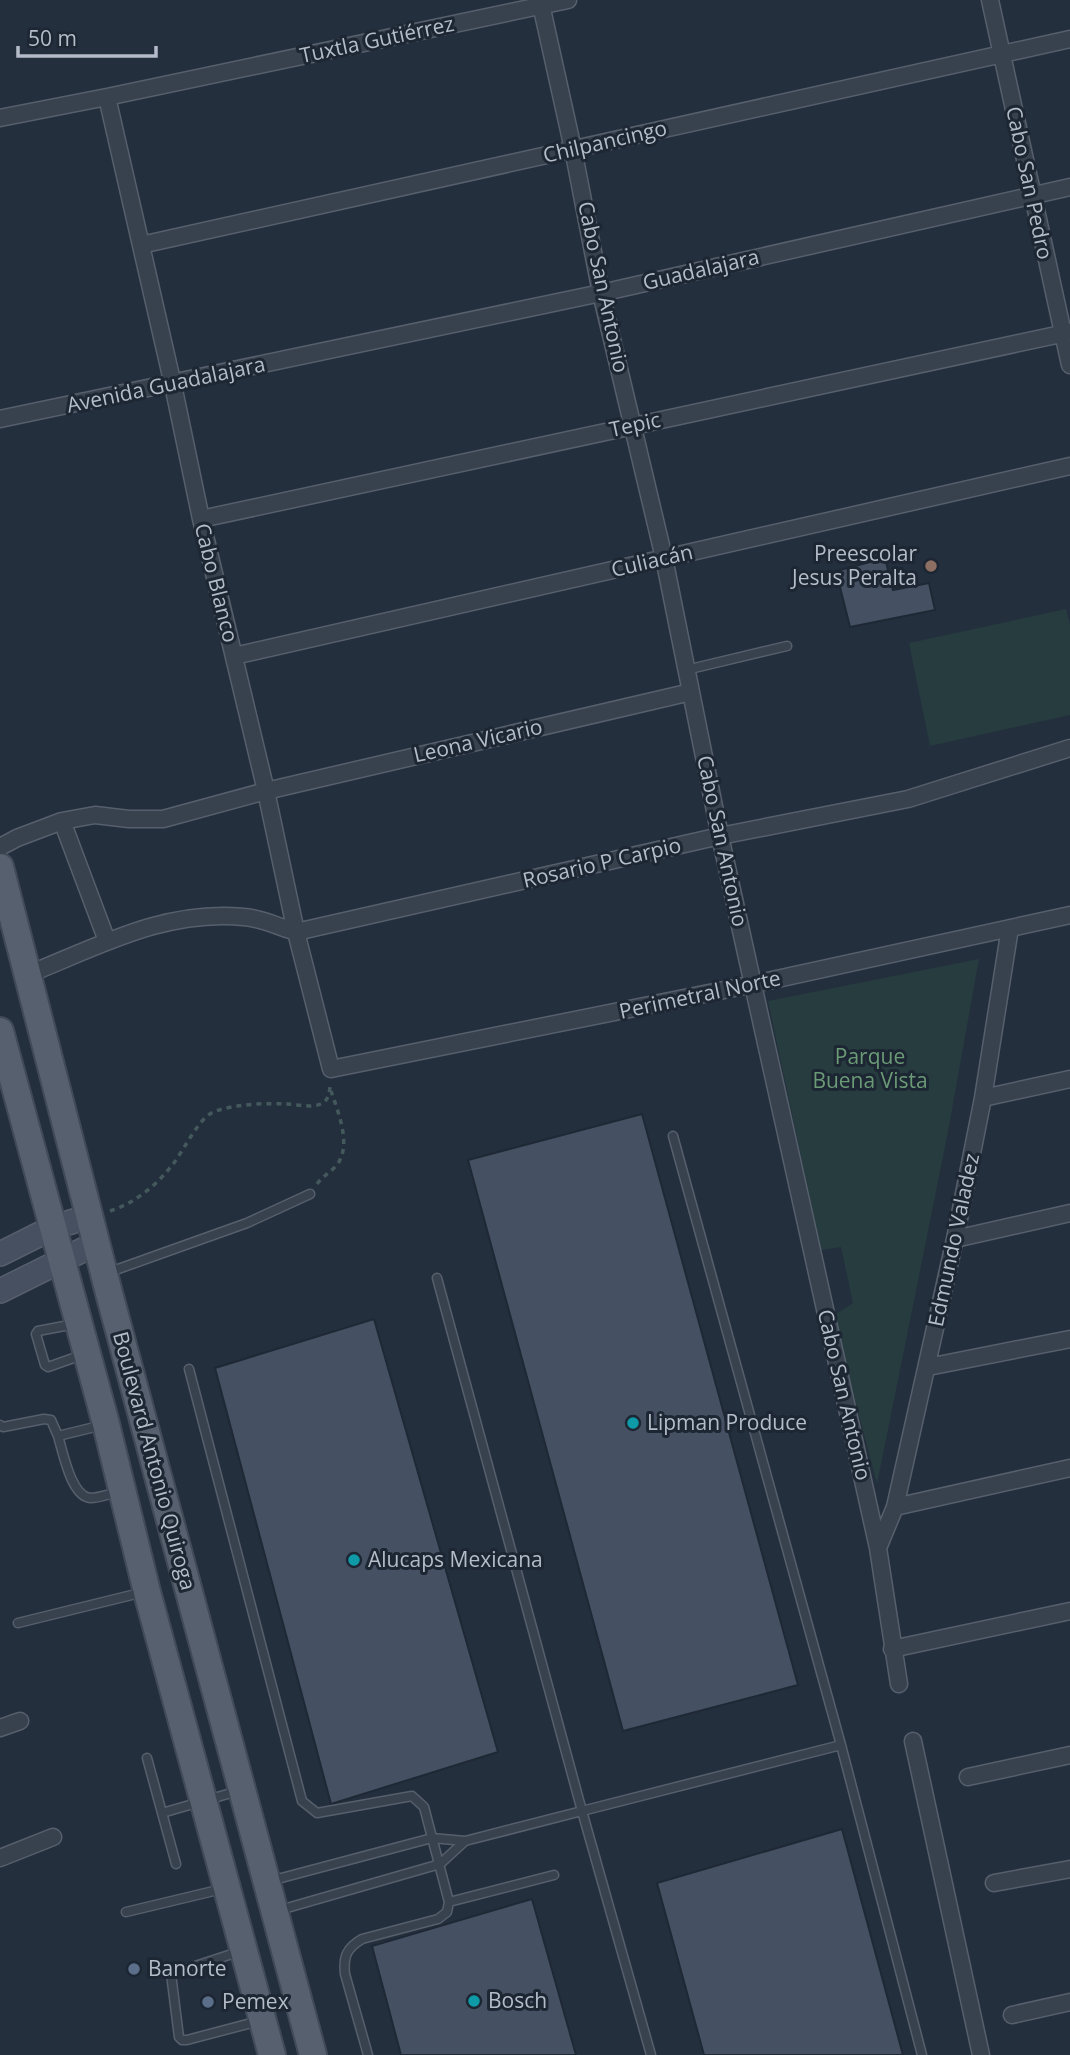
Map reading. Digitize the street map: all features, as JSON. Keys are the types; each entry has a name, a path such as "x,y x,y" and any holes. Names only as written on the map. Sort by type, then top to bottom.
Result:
{"main road":[{"name":"Boulevard Antonio Quiroga","path":"0,867 104,1274 313,2055"},
{"name":"Boulevard Antonio Quiroga","path":"0,1031 272,2055"}],"street":[{"name":"Tuxtla Gutiérrez","path":"0,118 269,63 540,3 568,0"},
{"name":"Cabo San Pedro","path":"990,0 1031,195 1067,333 1070,365"},
{"name":"Cabo San Antonio","path":"540,3 573,149 601,293 664,558 720,836 878,1548 899,1684"},
{"name":"Chilpancingo","path":"141,245 1070,39"},
{"name":"Cabo Blanco","path":"107,97 201,519 330,1068"},
{"name":"Guadalajara","path":"332,351 1070,187"},
{"name":"Tepic","path":"201,519 1067,333"},
{"name":"Avenida Guadalajara","path":"0,419 332,351"},
{"name":"Culiacán","path":"234,656 1070,466"},
{"name":"Leona Vicario","path":"0,848 17,838 62,821 95,816 163,818 266,791 691,692"},
{"name":"Rosario P Carpio","path":"296,932 720,836 934,792 1070,748"},
{"path":"62,821 107,941"},
{"name":"Perimetral Norte","path":"330,1068 332,1070 754,984 1070,915"},
{"path":"29,974 107,941 160,923 196,916 248,917 296,932"},
{"name":"Edmundo Valadez","path":"878,1548 895,1507 928,1367 983,1098 1010,928"},
{"path":"983,1098 1070,1079"},
{"path":"955,1240 1070,1213"},
{"path":"0,1254 52,1228 90,1216"},
{"path":"0,1291 97,1243"},
{"path":"928,1367 1070,1339"},
{"path":"895,1507 1070,1468"},
{"path":"892,1649 1070,1611"},
{"path":"0,1728 20,1721"},
{"path":"913,1741 981,2055"},
{"path":"968,1777 1070,1755"},
{"path":"0,1858 53,1837"},
{"path":"994,1883 1070,1869"},
{"path":"1012,2015 1070,2003"}],"lane":[{"path":"686,670 787,646"},
{"path":"673,1136 841,1745 922,2055"},
{"path":"104,1274 247,1223 310,1194"},
{"path":"437,1278 650,2055"},
{"path":"78,1323 38,1331 36,1334 45,1365 48,1367 86,1353"},
{"path":"189,1369 302,1801 317,1813 412,1796 424,1807 440,1864 449,1902 447,1912 438,1919 362,1939 346,1953 345,1974 368,2055"},
{"path":"0,1425 3,1427 51,1420 74,1485 81,1495 91,1498 122,1491"},
{"path":"58,1436 106,1424"},
{"path":"18,1623 147,1592"},
{"path":"267,1882 432,1838 465,1841 841,1745"},
{"path":"147,1758 176,1864"},
{"path":"162,1813 241,1791"},
{"path":"276,1911 440,1864 465,1841"},
{"path":"449,1902 554,1875"},
{"path":"126,1912 227,1888"},
{"path":"244,1951 171,1974 179,2036 182,2040 187,2040 262,2020"}],"path":[{"path":"310,1194 324,1174 336,1167 343,1146 343,1128 330,1089 330,1068"},
{"path":"90,1216 113,1211 136,1201 172,1166 205,1117 214,1111 284,1104 309,1106 323,1102 330,1089"}],"green space":[{"path":"1066,609 1070,625 1070,715 930,746 909,643"},
{"name":"Parque Buena Vista","path":"979,959 947,1137 877,1484 833,1316 853,1303 841,1247 821,1250 768,1001"}],"building":[{"path":"885,558 893,590 929,583 935,610 850,627 836,571"},
{"name":"Lipman Produce","path":"642,1114 798,1685 623,1731 468,1160"},
{"name":"Alucaps Mexicana","path":"374,1319 498,1752 331,1804 215,1368"},
{"path":"842,1829 903,2055 704,2055 657,1883"},
{"name":"Bosch","path":"532,1899 576,2055 401,2055 372,1946"}],"place":[{"name":"Preescolar Jesus Peralta","path":"931,566"},
{"name":"Lipman Produce","path":"633,1423"},
{"name":"Alucaps Mexicana","path":"354,1560"},
{"name":"Banorte","path":"134,1969"},
{"name":"Bosch","path":"474,2001"},
{"name":"Pemex","path":"208,2002"}]}
